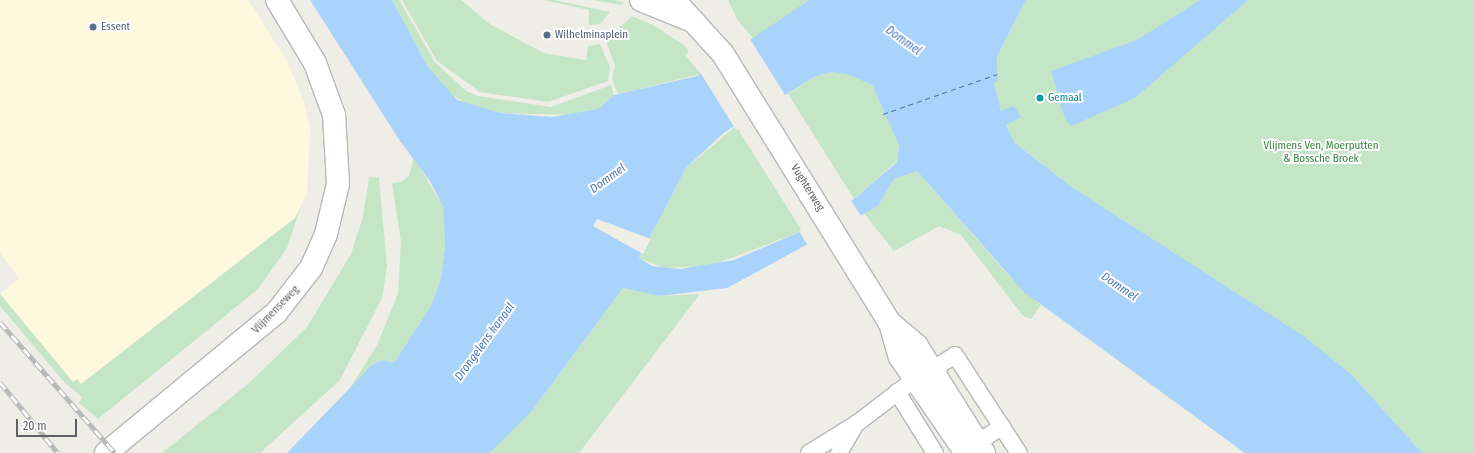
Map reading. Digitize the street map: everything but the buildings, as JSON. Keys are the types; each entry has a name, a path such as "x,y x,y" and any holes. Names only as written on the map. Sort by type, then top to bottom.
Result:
{"main road":[{"name":"Vlijmenseweg","path":"106,453 276,313 311,268 326,234 338,184 334,115 315,63 277,0"},
{"path":"641,0 693,21"},
{"path":"674,0 693,21"},
{"name":"Vughterweg","path":"693,21 723,54 850,257 890,323 900,357 924,374 973,449"}],"street":[{"path":"809,453 856,424 897,392 924,374 956,355 1019,453"},
{"path":"897,392 935,453"},
{"path":"839,453 856,424"},
{"path":"973,449 1002,427"}],"shaded area":[{"path":"0,0 248,0 287,61 305,105 310,130 307,193 295,218 81,384 73,382 0,294 19,278 0,253"}],"green space":[{"path":"392,0 399,0 435,62 466,91 478,96 551,107 611,85 614,95 598,109 572,115 500,113 472,107 446,91 428,67"},
{"path":"402,0 461,0 491,25 544,53 586,60 588,46 600,44 610,67 608,81 548,102 480,92 437,61"},
{"path":"544,0 554,0 610,12 600,24 589,25 589,10"},
{"path":"593,0 616,0 624,3 621,5"},
{"path":"728,0 809,0 754,39 738,21"},
{"name":"Vlijmens Ven, Moerputten & Bossche Broek","path":"1026,0 1474,0 1474,453 1422,453 1353,376 1073,188 1015,143 1006,125 1011,122 1001,112 994,83 998,80 997,56"},
{"path":"632,16 653,25 684,45 689,52 685,55 701,74 618,94 612,79 615,65 606,41"},
{"path":"832,72 847,73 872,85 899,145 897,161 854,199 788,94 816,76"},
{"path":"736,126 802,231 710,266 664,268 639,258 686,168"},
{"path":"414,157 443,207 445,246 441,278 431,306 394,363 382,360 372,365 347,393 377,345 398,294 401,242 392,183 401,182 409,176"},
{"path":"917,171 1008,275 1041,305 1031,319 1023,316 961,235 939,226 894,251 874,226 864,213 878,206 894,179"},
{"path":"369,177 379,178 387,266 382,298 340,380 260,453 162,453 248,384 307,327 351,254 363,217"},
{"path":"300,209 287,248 258,289 98,419 79,403 82,397 65,383 0,306 0,294 73,382 77,379 81,384 295,218"},
{"path":"623,288 659,296 700,294 579,453 490,453 531,412"}],"water":[{"path":"310,0 392,0 428,67 457,100 500,113 552,117 598,109 614,95 697,76 809,0 1026,0 997,56 998,80 994,83 1001,111 1014,106 1021,117 1006,125 1015,143 1073,188 1305,337 1353,376 1422,453 1245,453 1024,292 917,171 894,179 878,206 727,288 659,296 623,288 531,412 490,453 287,453 372,365 382,360 394,363 431,306 441,278 445,246 443,207 430,181 400,141","holes":["832,72 847,74 872,85 899,145 897,162 854,199 802,231 734,260 680,269 652,266 639,258 686,168 725,132 816,76"]},
{"path":"1200,0 1248,0 1135,98 1071,126 1065,119 1051,71 1137,40"}],"pier":[{"path":"750,39 787,98 736,130 699,71"},
{"path":"850,199 861,216 808,246 799,231"},
{"path":"597,219 651,239 643,254 593,226"}],"ferry route":[{"path":"883,114 997,74"}],"railway":[{"path":"0,322 115,453"},
{"path":"0,382 58,453"}],"place":[{"name":"Essent","path":"93,27"},
{"name":"Wilhelminaplein","path":"547,35"},
{"name":"Gemaal","path":"1040,98"}],"water label":[{"name":"Dommel","path":"903,41"},
{"name":"Dommel","path":"608,179"},
{"name":"Dommel","path":"1119,287"},
{"name":"Drongelens kanaal","path":"485,342"}]}
